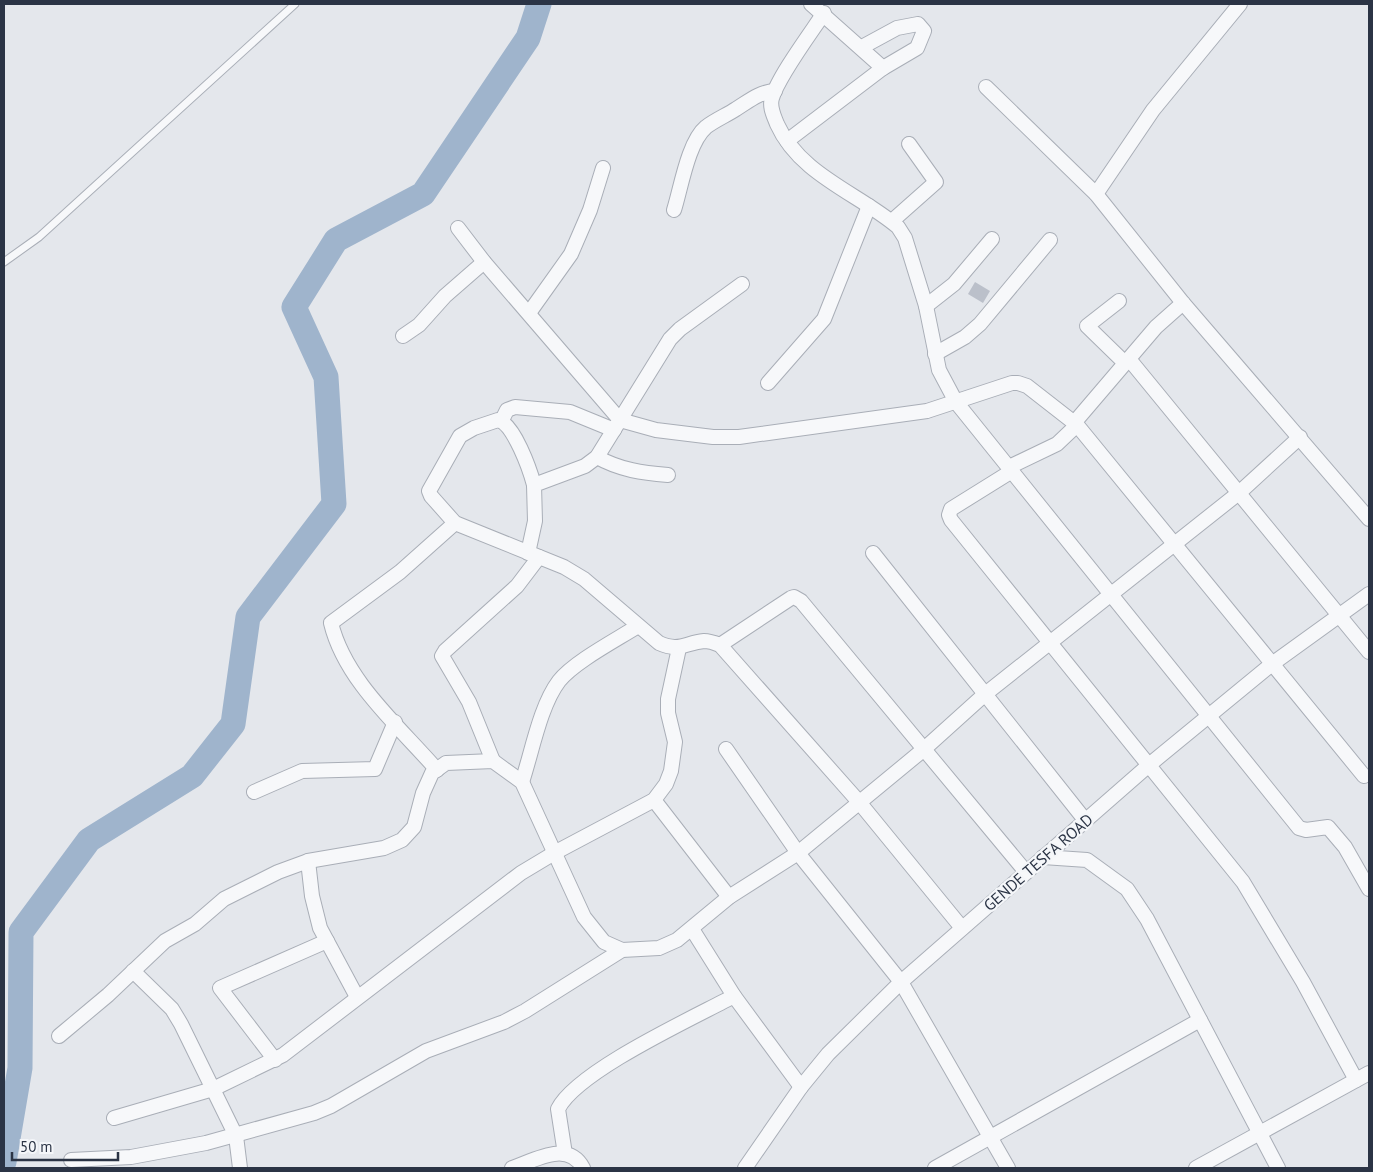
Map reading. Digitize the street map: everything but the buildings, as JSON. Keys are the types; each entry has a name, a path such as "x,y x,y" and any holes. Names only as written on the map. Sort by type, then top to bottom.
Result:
{"street":[{"path":"812,4 862,47 883,68"},
{"path":"1096,194 1158,104 1240,4"},
{"path":"824,14 771,100 772,111 787,141 806,163 827,180 892,221 898,227 905,238 926,306 935,354 942,378 956,402 1299,828 1306,830 1328,826 1334,831 1369,889"},
{"path":"787,141 883,68 917,48 924,31 918,24 897,28 862,47"},
{"path":"986,87 1096,194 1183,303 1369,520"},
{"path":"674,210 692,149 706,127 754,97 764,92 775,91"},
{"path":"892,221 936,182 909,144"},
{"path":"529,313 571,254 590,210 603,168"},
{"path":"768,383 824,318 869,206"},
{"path":"458,228 484,262 529,313 617,425"},
{"path":"926,306 954,284 992,239"},
{"path":"935,354 965,337 980,324 1050,240"},
{"path":"403,336 419,325 445,296 484,262"},
{"path":"534,486 586,466 597,457 670,339 680,329 742,284"},
{"path":"1119,301 1087,326 1127,361 1240,492 1369,652"},
{"path":"1183,303 1156,327 1056,444 1010,469 951,509 949,516 1049,643 1243,882 1303,982 1356,1080"},
{"path":"962,928 859,802 720,645 704,641 679,648 668,647 659,643 638,626 613,601 584,579 534,555 455,523 431,496 429,491 460,436 474,428 502,420 507,410 515,407 570,412 617,425 713,437 739,437 901,415 956,402 1018,382 1037,392 1075,424 1364,776"},
{"path":"502,420 528,464 534,486 534,555 518,586 445,651 442,656 469,702 493,762 522,782 556,852 584,917 604,942 622,950 659,948 677,940 729,897 798,853 923,750 984,695 1240,492 1300,438"},
{"path":"597,457 609,464 636,472 668,475"},
{"path":"437,770 348,665 339,648 331,623 400,572 455,523"},
{"path":"873,553 984,695 1086,820"},
{"name":"GENDE TESFA ROAD","path":"745,1168 801,1087 828,1054 901,982 1149,765 1209,715 1272,664 1369,594"},
{"path":"720,645 794,597 813,614 923,750 1026,872"},
{"path":"522,782 550,695 560,680 571,670 638,626"},
{"path":"114,1118 213,1088 275,1060 500,888 556,852 654,800 666,784 671,771 676,742 668,712 668,699 679,648"},
{"path":"254,792 302,771 375,769 395,722"},
{"path":"726,749 798,853 901,982 1008,1168"},
{"path":"59,1036 165,941 195,924 224,899 278,872 308,861 384,848 402,840 414,827 423,793 432,773 446,763 493,762"},
{"path":"654,800 729,897"},
{"path":"1043,857 1087,860 1127,889 1147,919 1278,1168"},
{"path":"308,861 312,896 320,928 357,996"},
{"path":"692,929 734,996 801,1087"},
{"path":"275,1060 220,988 327,941"},
{"path":"71,1160 132,1157 236,1136 331,1106 426,1051 504,1022 526,1011 622,950"},
{"path":"133,971 172,1009 236,1136 240,1168"},
{"path":"565,1154 558,1109 567,1095 595,1073 734,996"},
{"path":"935,1168 1200,1020"},
{"path":"1196,1168 1369,1073"},
{"path":"512,1168 543,1156 565,1154 578,1159 583,1168"}],"lane":[{"path":"4,262 39,237 295,4"}],"waterway":[{"path":"4,1162 20,1068 21,932 89,840 192,776 233,724 248,617 334,504 326,377 294,307 336,240 423,194 528,38 539,4"}]}
